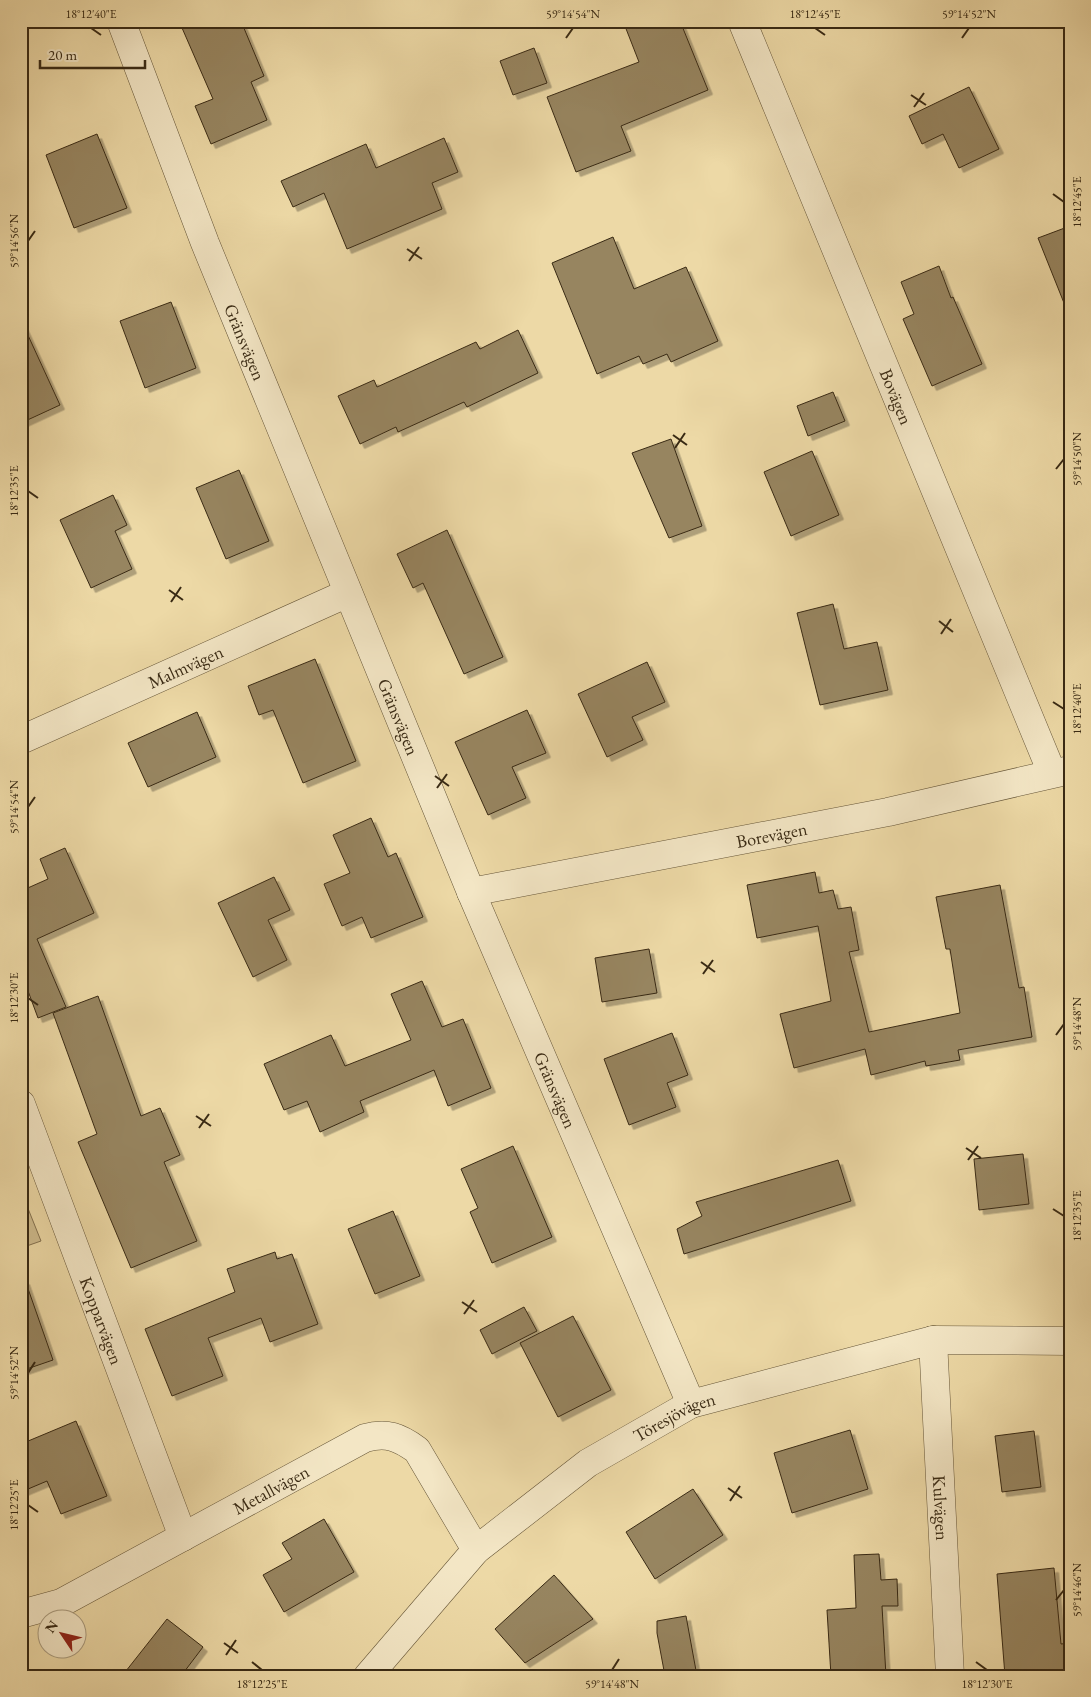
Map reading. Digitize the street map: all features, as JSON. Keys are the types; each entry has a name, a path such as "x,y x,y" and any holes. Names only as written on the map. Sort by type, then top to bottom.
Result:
{"street":[{"name":"Gränsvägen","path":"121,21 204,243 471,892 691,1404"},
{"name":"Bovägen","path":"742,21 1061,771"},
{"name":"Malmvägen","path":"21,740 348,593"},
{"name":"Borevägen","path":"471,892 888,812 1061,771"},
{"name":"Kopparvägen","path":"21,1104 183,1537"},
{"name":"Töresjövägen","path":"368,1676 476,1550 588,1463 691,1404 933,1340 1070,1340"},
{"name":"Kulvägen","path":"933,1340 950,1676"},
{"name":"Metallvägen","path":"21,1614 61,1603 365,1438 378,1434 402,1440 417,1450 476,1550"}],"shaded area":[{"path":"21,1191 41,1241 21,1248"}],"building":[{"path":"179,21 241,21 264,76 251,82 267,120 211,144 195,106 213,99"},
{"path":"623,21 680,21 708,90 621,126 631,151 576,172 547,97 639,62"},
{"path":"534,48 547,83 513,95 500,61"},
{"path":"969,87 999,149 959,168 943,134 922,144 909,116"},
{"path":"97,134 127,208 74,228 46,155"},
{"path":"444,138 458,172 432,183 442,209 347,249 324,193 293,207 281,181 366,144 376,168"},
{"path":"1070,226 1070,313 1068,313 1038,238"},
{"path":"613,237 634,289 686,267 718,341 671,362 667,354 643,364 639,356 597,374 552,263"},
{"path":"939,266 951,298 953,297 982,364 932,386 903,319 914,314 901,282"},
{"path":"171,302 196,368 145,388 120,321"},
{"path":"21,320 60,405 21,423"},
{"path":"518,330 538,373 467,407 464,402 398,432 396,427 360,444 338,396 374,380 377,387 476,342 480,349"},
{"path":"833,392 845,421 808,436 797,406"},
{"path":"671,439 702,526 669,538 632,453"},
{"path":"812,451 839,515 791,536 764,472"},
{"path":"239,470 269,541 226,559 196,488"},
{"path":"113,495 127,525 115,531 132,569 91,588 60,520"},
{"path":"447,530 503,657 464,674 423,583 413,588 397,554"},
{"path":"833,604 844,649 877,642 888,690 820,705 797,613"},
{"path":"315,659 356,761 303,783 273,710 259,715 248,686"},
{"path":"647,662 665,702 632,717 643,740 607,757 578,694"},
{"path":"527,710 546,753 512,767 526,798 488,815 455,742"},
{"path":"197,712 216,757 148,787 128,743"},
{"path":"371,818 388,857 396,853 423,917 371,938 362,917 342,926 324,884 350,873 333,835"},
{"path":"65,848 94,913 37,939 66,1007 38,1018 21,972 21,891 48,879 40,859"},
{"path":"815,872 819,893 833,890 838,909 851,907 859,950 849,952 869,1032 960,1013 950,949 946,949 936,897 1000,885 1019,988 1024,987 1032,1037 958,1050 960,1060 926,1066 925,1061 871,1075 865,1049 794,1068 780,1014 831,1001 818,926 757,938 747,885"},
{"path":"274,877 290,910 268,920 287,960 253,977 218,903"},
{"path":"649,949 657,993 602,1002 595,958"},
{"path":"422,981 442,1027 463,1019 491,1088 448,1106 434,1070 360,1101 364,1112 320,1132 307,1101 284,1110 264,1064 331,1035 345,1066 411,1040 391,994"},
{"path":"98,996 141,1116 160,1108 180,1155 164,1162 197,1241 131,1268 78,1142 97,1134 53,1013"},
{"path":"672,1033 688,1075 667,1083 676,1107 629,1125 604,1059"},
{"path":"513,1146 552,1237 492,1263 470,1212 478,1208 461,1169"},
{"path":"1023,1154 1029,1204 979,1210 974,1159"},
{"path":"838,1160 851,1201 684,1254 677,1229 702,1216 696,1202"},
{"path":"393,1211 420,1276 375,1294 348,1229"},
{"path":"275,1252 277,1259 292,1254 318,1324 270,1342 261,1318 208,1338 223,1376 172,1396 145,1329 235,1292 227,1269"},
{"path":"25,1280 53,1360 21,1371 21,1281"},
{"path":"524,1307 537,1331 492,1354 480,1330"},
{"path":"573,1316 611,1390 558,1417 520,1343"},
{"path":"76,1421 107,1496 61,1514 47,1481 21,1492 21,1444"},
{"path":"850,1430 868,1489 792,1513 774,1453"},
{"path":"1034,1431 1041,1487 1002,1492 995,1436"},
{"path":"693,1489 723,1535 655,1579 626,1532"},
{"path":"324,1519 354,1572 284,1612 263,1575 292,1559 282,1543"},
{"path":"879,1554 881,1580 897,1579 898,1606 882,1606 886,1676 831,1676 827,1610 856,1608 854,1555"},
{"path":"1054,1568 1061,1644 1070,1643 1070,1676 1005,1676 997,1574"},
{"path":"554,1575 593,1619 525,1663 495,1629"},
{"path":"686,1616 697,1676 665,1676 657,1633 657,1621"},
{"path":"167,1619 203,1647 181,1676 122,1676"}]}
